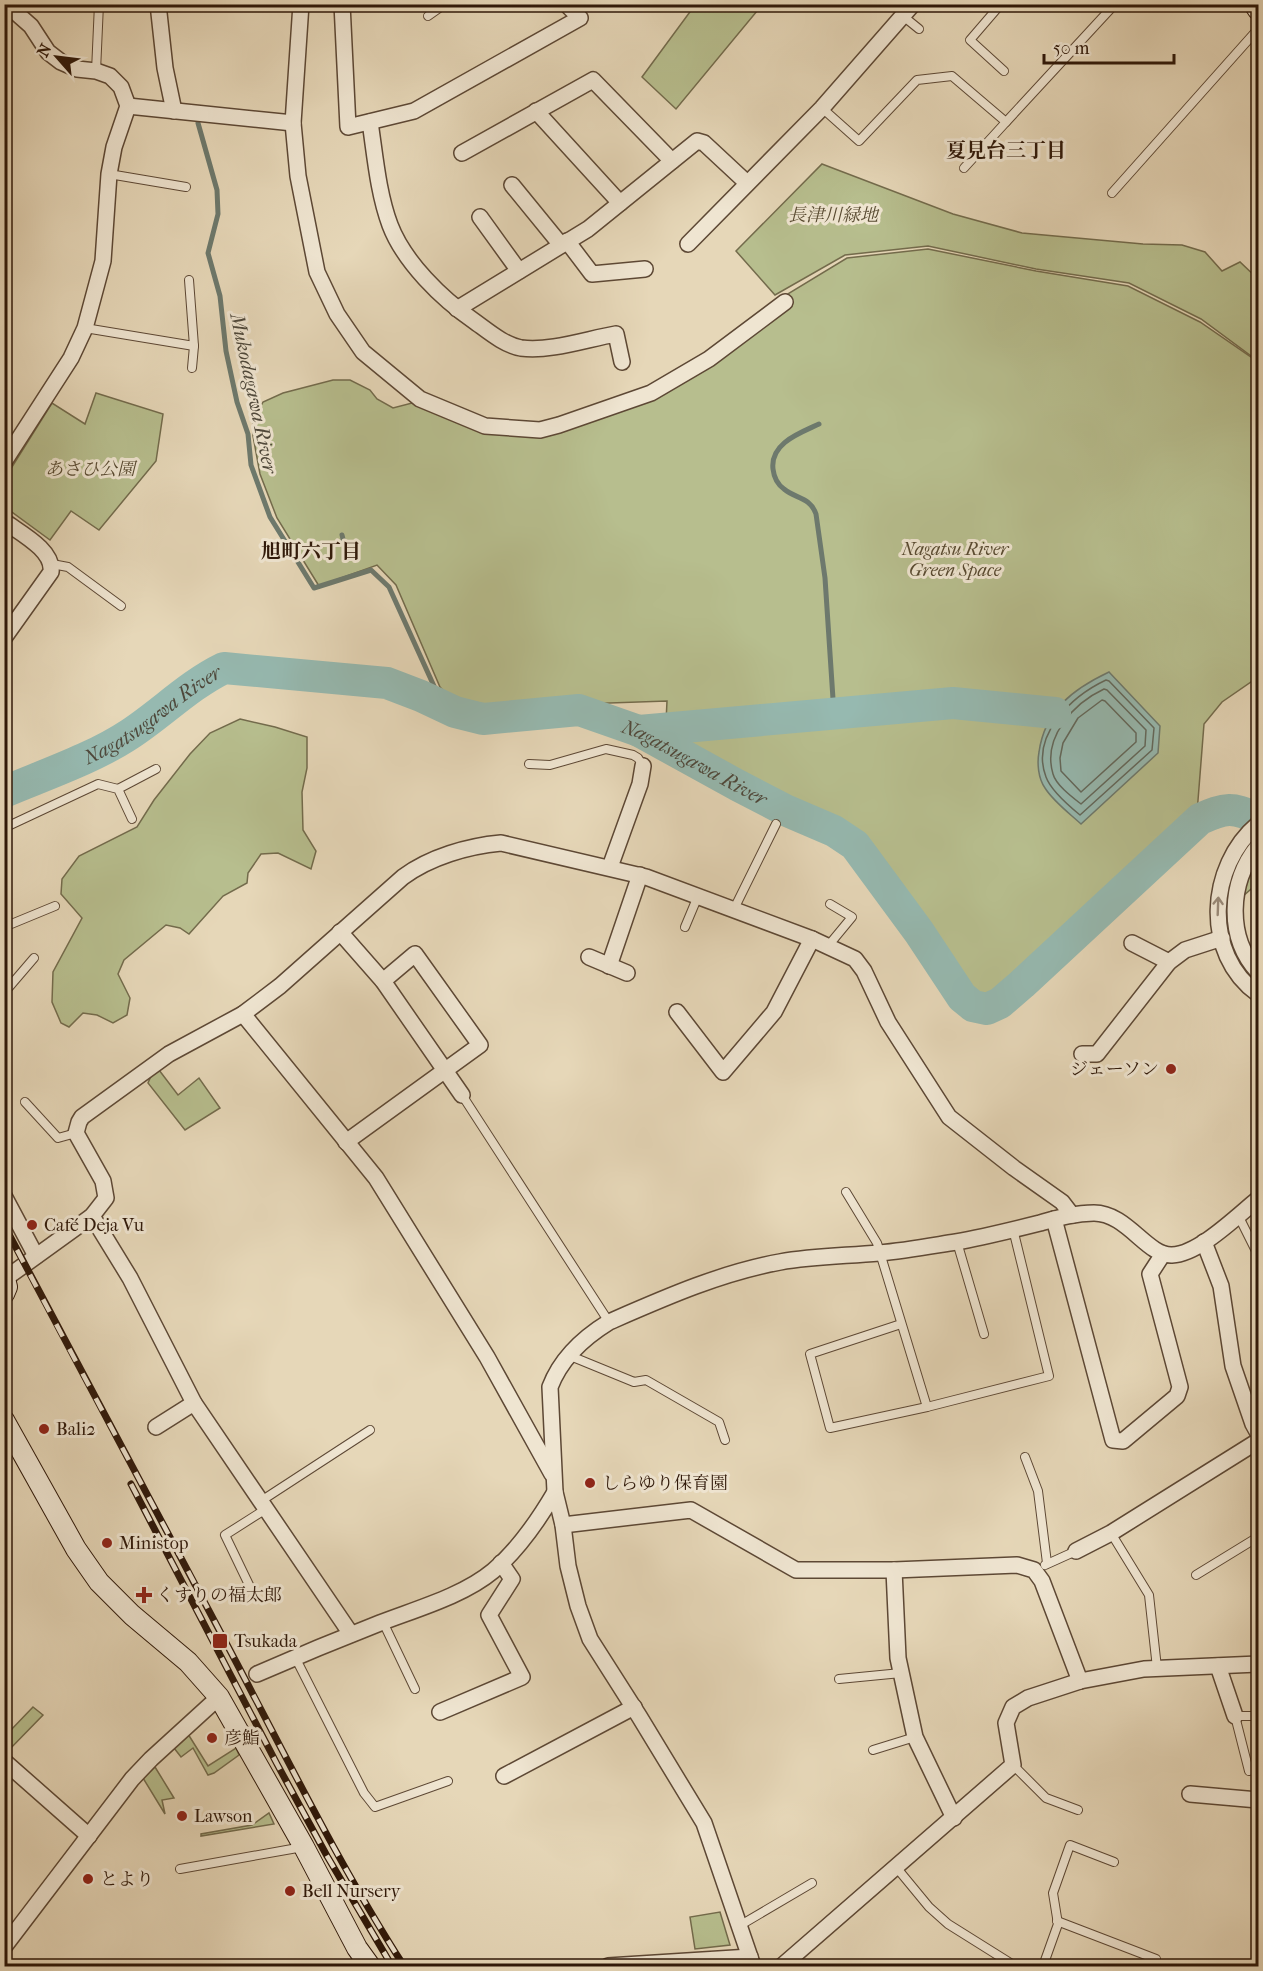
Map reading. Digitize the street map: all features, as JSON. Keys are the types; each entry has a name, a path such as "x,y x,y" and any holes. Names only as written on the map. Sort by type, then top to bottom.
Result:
{"street":[{"path":"158,4 165,68 174,111"},
{"path":"301,4 293,123 298,176 307,231 317,272 337,314 363,352 420,399 485,426 540,430 651,393 709,359 785,302"},
{"path":"342,4 348,127 414,111 580,18 566,4"},
{"path":"1254,4 1258,10"},
{"path":"4,9 14,11 31,26 48,52 61,62 76,69 96,71 110,76 122,87 128,106 114,147 109,174 103,261 85,328 59,378 4,462"},
{"path":"688,244 822,108 908,10"},
{"path":"462,153 592,80 672,161"},
{"path":"128,106 293,123"},
{"path":"536,111 620,203"},
{"path":"370,122 385,209 391,228 410,260 429,284 457,309 501,340 519,348 539,349 616,334 622,362"},
{"path":"457,309 588,229 697,141 704,143 747,183"},
{"path":"512,185 592,274 645,269"},
{"path":"480,217 519,271"},
{"path":"4,521 36,544 52,564 51,572 4,638"},
{"path":"610,867 640,784 643,766"},
{"path":"1255,827 1235,850 1220,887 1218,916 1228,957 1238,974 1258,994"},
{"path":"5,1283 36,1256 92,1216 106,1198 103,1181 76,1133 82,1117 169,1054 243,1014 280,986 420,864 486,845 501,843 640,875 812,939 855,959 864,971 888,1022 949,1117 1062,1202 1072,1215"},
{"path":"1258,846 1239,880 1235,920 1246,952 1258,972"},
{"path":"609,966 640,875"},
{"path":"340,932 383,981 462,1095"},
{"path":"677,1012 723,1072 774,1012 812,939"},
{"path":"1082,1054 1096,1054 1169,962 1185,950 1222,939"},
{"path":"1132,943 1169,962"},
{"path":"346,1142 480,1045 415,954 383,981"},
{"path":"589,957 627,973"},
{"path":"243,1014 376,1178 469,1327 554,1484"},
{"path":"4,1196 36,1256"},
{"path":"608,1966 751,1962 704,1823 634,1707 590,1640 572,1585 554,1484 550,1387 555,1374 568,1355 609,1322 698,1284 779,1262 845,1254 880,1253 957,1242 1072,1215 1095,1213 1106,1214 1122,1221 1163,1254 1173,1255 1204,1242 1258,1199"},
{"path":"92,1216 130,1278 194,1403 351,1634"},
{"path":"1054,1220 1113,1440 1123,1442 1177,1395 1180,1387 1149,1274 1163,1254"},
{"path":"1204,1242 1221,1286 1233,1366 1257,1426"},
{"path":"156,1427 194,1403"},
{"path":"4,1420 75,1549 99,1582 132,1615 188,1662 219,1697 357,1948 370,1966"},
{"path":"1076,1551 1111,1533 1258,1441"},
{"path":"257,1674 448,1596 492,1572 539,1520 554,1484"},
{"path":"563,1526 691,1510 796,1570 894,1570 1017,1565 1041,1567 1042,1581 1080,1681"},
{"path":"440,1712 522,1677 489,1615 512,1579 501,1563"},
{"path":"894,1570 898,1658 915,1737 954,1818"},
{"path":"782,1966 1013,1765 1006,1724 1013,1707 1028,1698 1080,1681 1144,1669 1258,1664"},
{"path":"1218,1666 1235,1716"},
{"path":"4,1947 144,1765 219,1697"},
{"path":"504,1776 634,1707"},
{"path":"4,1761 89,1836"},
{"path":"1190,1794 1258,1800"}],"lane":[{"path":"96,71 99,4"},
{"path":"428,16 445,4"},
{"path":"1001,4 970,40 1004,71"},
{"path":"964,168 1115,4"},
{"path":"908,10 919,29"},
{"path":"1112,193 1258,29"},
{"path":"822,108 859,141 917,80 952,76 1006,122"},
{"path":"109,174 186,187"},
{"path":"189,280 194,346 192,368"},
{"path":"85,328 194,346"},
{"path":"52,564 68,567 121,606"},
{"path":"530,764 550,765 606,749 633,755 643,766"},
{"path":"4,828 98,784 118,789 156,769"},
{"path":"118,789 132,819"},
{"path":"734,909 776,824"},
{"path":"685,927 698,896"},
{"path":"828,946 852,917 830,904"},
{"path":"4,927 55,906"},
{"path":"4,993 34,958"},
{"path":"462,1095 609,1322"},
{"path":"25,1102 58,1138 76,1133"},
{"path":"846,1192 877,1242 927,1407"},
{"path":"1238,1215 1258,1255"},
{"path":"901,1324 810,1354 830,1428 927,1407 1049,1376 1013,1229"},
{"path":"957,1242 984,1334"},
{"path":"568,1355 634,1382 646,1380 719,1422 725,1440"},
{"path":"251,1589 225,1535 263,1505 370,1430"},
{"path":"1025,1457 1038,1491 1041,1567 1076,1551"},
{"path":"1111,1533 1149,1595 1157,1668"},
{"path":"1196,1575 1258,1537"},
{"path":"383,1622 415,1689"},
{"path":"295,1658 364,1793 375,1807 448,1781"},
{"path":"839,1679 901,1673"},
{"path":"1248,1771 1235,1716 1258,1716"},
{"path":"873,1750 915,1737"},
{"path":"1013,1765 1046,1798 1078,1810"},
{"path":"1043,1966 1058,1924 1053,1893 1070,1845 1114,1862"},
{"path":"180,1869 303,1847"},
{"path":"896,1868 929,1907 948,1924 1015,1966"},
{"path":"739,1926 812,1883"},
{"path":"1058,1921 1156,1959"}],"green space":[{"path":"695,5 762,5 676,109 642,77"},
{"name":"長津川緑地","path":"822,164 953,214 1022,233 1143,244 1182,245 1205,252 1222,271 1240,262 1258,279 1258,361 1201,319 1129,283 1036,269 928,246 845,255 775,295 736,251"},
{"name":"Nagatsu River Green Space","path":"928,249 1036,271 1128,286 1200,322 1258,362 1258,677 1222,702 1204,724 1197,813 995,998 978,1001 964,991 852,845 665,743 667,701 469,708 450,698 440,687 396,585 377,565 319,586 277,518 260,474 253,436 253,421 263,402 283,393 333,380 350,380 370,390 377,399 393,408 412,403 454,421 544,435 655,397 781,298 847,258"},
{"name":"あさひ公園","path":"96,393 163,414 156,461 99,530 71,511 50,540 5,507 5,478 52,403 85,424"},
{"path":"240,719 307,737 307,768 302,792 303,830 316,851 311,869 278,853 261,854 248,873 247,883 223,896 189,934 180,928 166,925 124,960 118,974 130,998 127,1015 113,1023 97,1015 83,1013 69,1027 61,1023 52,1002 53,972 82,918 61,894 62,879 79,856 137,827 154,800 190,754 210,733"},
{"path":"1258,856 1258,883 1243,896 1245,882"},
{"path":"159,1070 178,1095 199,1078 220,1108 185,1130 148,1083 151,1076"},
{"path":"33,1707 43,1715 8,1751 5,1748 5,1729 9,1732"},
{"path":"188,1734 208,1766 236,1748 239,1755 208,1775 193,1748 181,1757 174,1748"},
{"path":"155,1767 174,1798 162,1800 165,1814 143,1778"},
{"path":"269,1813 274,1824 201,1836 201,1834 252,1825"},
{"path":"720,1912 730,1945 695,1949 690,1917"}],"water":[{"path":"1109,672 1160,726 1158,753 1081,824 1048,793 1041,780 1039,752 1047,724 1054,713 1073,694"}],"waterway":[{"name":"Mukodagawa River","path":"198,123 217,190 218,214 208,253 220,296 226,351 237,402 248,434 251,465 270,517 314,588 371,570 389,587 443,706"},
{"path":"819,424 795,435 781,446 773,460 773,469 779,485 810,504 816,514 825,578 834,714"},
{"path":"342,535 344,543"},
{"name":"Nagatsugawa River","path":"4,792 116,743 187,691 224,668 387,683 455,712 483,719 579,710 639,731 785,810 834,831 855,845 919,932 962,997 973,1006 987,1009 1000,1003 1022,984 1200,819 1229,810 1242,812 1258,819"},
{"path":"639,731 953,703 1055,713"}],"railway":[{"path":"4,1225 311,1805 379,1927 404,1966"},
{"path":"131,1484 277,1764 327,1856 392,1966"}],"place":[{"name":"ジェーソン","path":"1171,1069"},
{"name":"Café Deja Vu","path":"32,1225"},
{"name":"Bali2","path":"44,1429"},
{"name":"しらゆり保育園","path":"590,1483"},
{"name":"Ministop","path":"107,1543"},
{"name":"くすりの福太郎","path":"144,1595"},
{"name":"Tsukada","path":"220,1641"},
{"name":"彦鮨","path":"212,1738"},
{"name":"Lawson","path":"182,1816"},
{"name":"とより","path":"88,1879"},
{"name":"Bell Nursery","path":"290,1891"}],"district":[{"name":"夏見台三丁目","path":"1006,150"},
{"name":"旭町六丁目","path":"311,551"}]}
